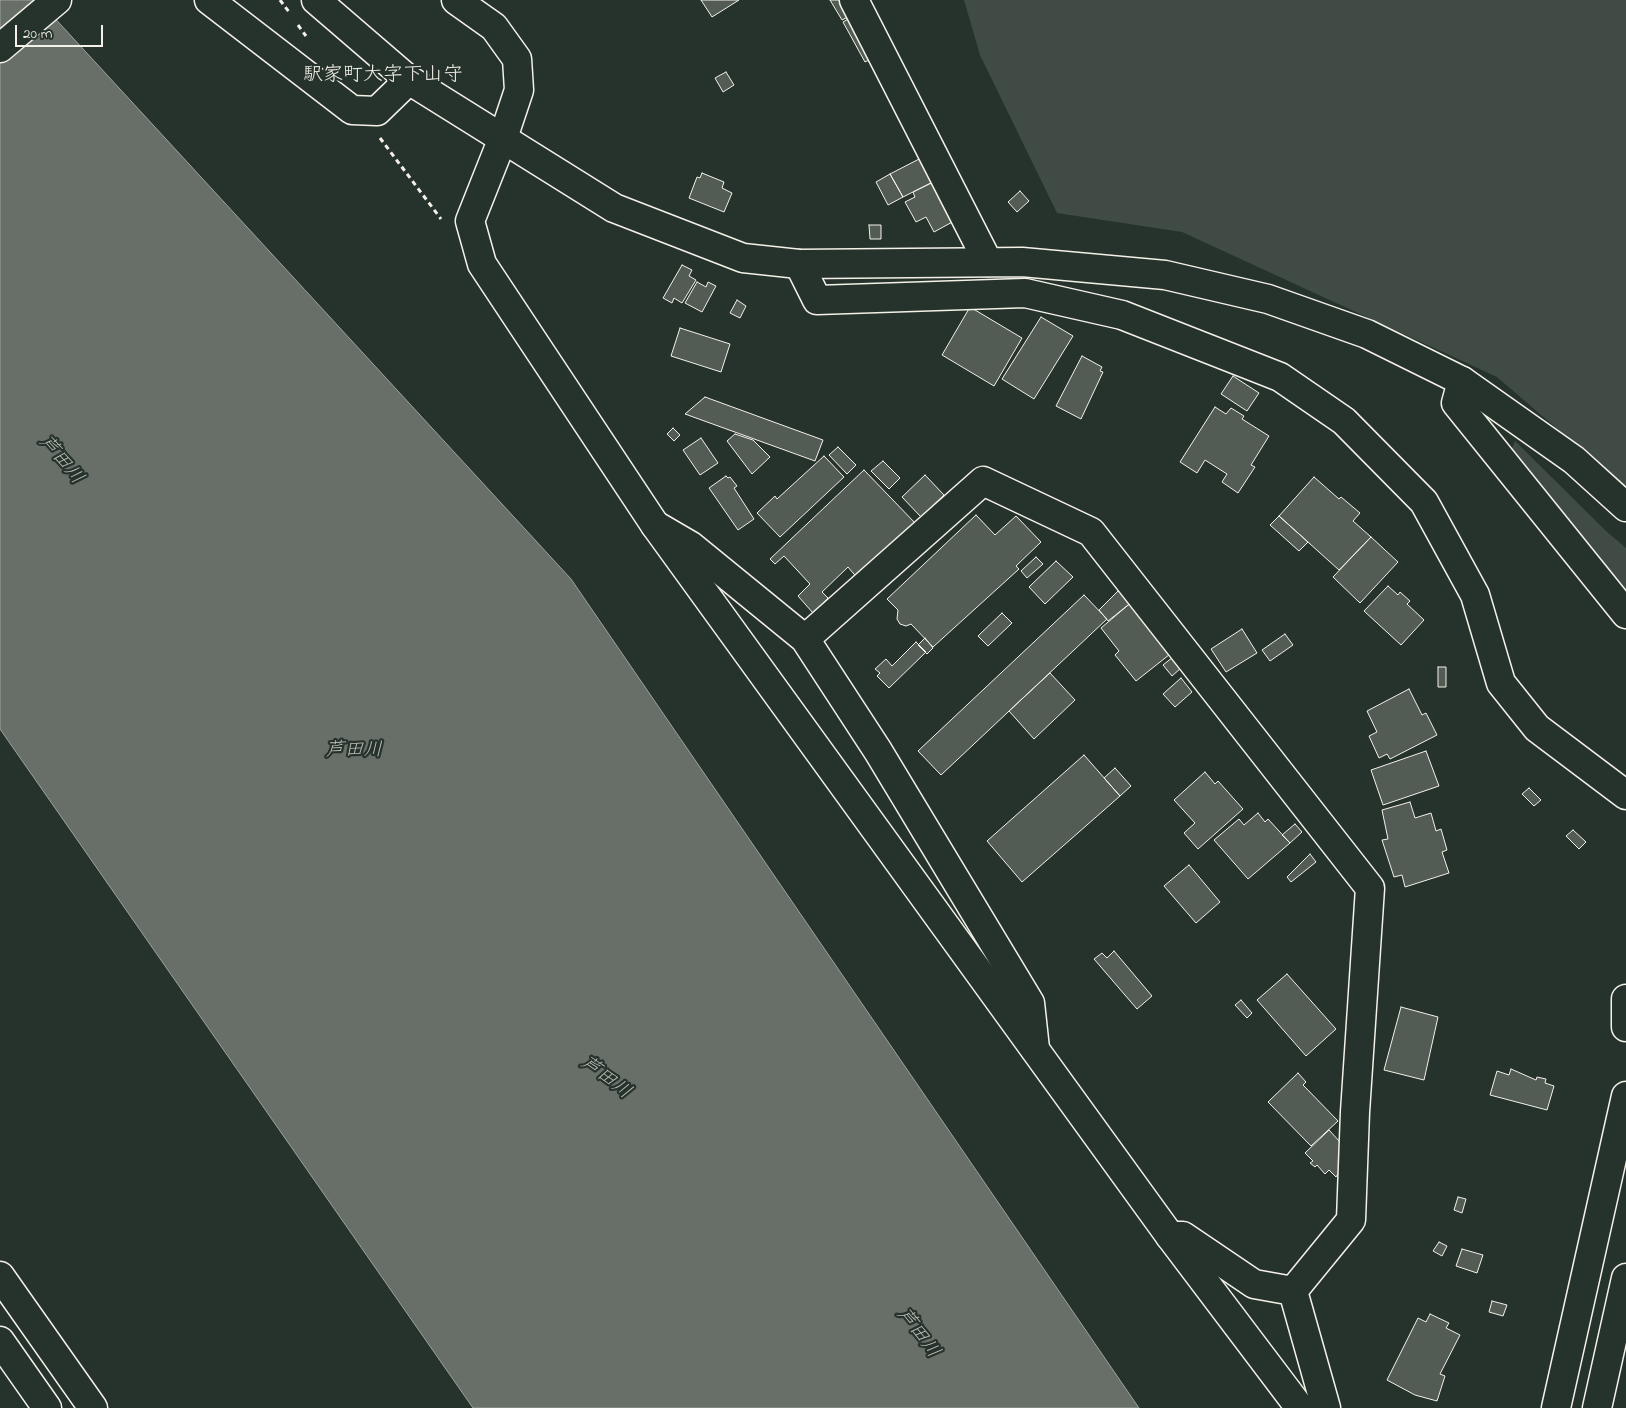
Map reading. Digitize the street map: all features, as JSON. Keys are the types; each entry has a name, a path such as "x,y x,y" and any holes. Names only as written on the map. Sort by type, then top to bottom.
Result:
{"street":[{"path":"0,48 57,0"},
{"path":"209,0 352,110 377,111 408,80"},
{"path":"316,0 408,80 614,208 743,258 799,264 1022,262 1165,275 1268,299 1367,334 1462,381 1574,460 1626,507"},
{"path":"456,0 494,27 517,59 520,90 470,221 482,264 655,525 1170,1236 1300,1408"},
{"path":"854,0 988,262"},
{"path":"799,264 818,300 1025,293 1122,315 1280,377 1344,421 1424,502 1475,595 1501,683 1537,728 1626,795"},
{"path":"1462,381 1456,404 1626,614"},
{"path":"805,640 983,480 1091,532 1370,888 1355,1112 1351,1220 1293,1291"},
{"path":"655,525 691,546 805,640 878,751 1030,1003 1035,1049"},
{"path":"1626,999 1626,1027"},
{"path":"1556,1408 1626,1096"},
{"path":"1170,1236 1183,1236 1254,1284 1293,1291"},
{"path":"0,1276 93,1408"},
{"path":"1597,1408 1626,1278"},
{"path":"1293,1291 1326,1408"},
{"path":"0,1341 47,1408"}],"shaded area":[{"path":"964,0 1626,0 1626,488 1497,377 1182,232 1057,213 980,55"},
{"path":"1515,441 1606,531 1626,548 1626,602 1575,546 1512,448"}],"water":[{"name":"芦田川","path":"0,0 38,0 571,579 1139,1408 473,1408 0,729"}],"building":[{"path":"701,0 739,0 712,17"},
{"path":"830,0 850,0 857,12 842,20"},
{"path":"855,15 877,56 865,62 843,22"},
{"path":"726,72 734,85 723,92 715,78"},
{"path":"923,157 935,181 903,197 890,174"},
{"path":"702,173 724,182 722,188 732,193 724,212 689,198 697,177 700,178"},
{"path":"890,174 903,197 888,205 876,182"},
{"path":"935,181 956,220 934,232 926,217 916,222 905,202 915,197 913,192"},
{"path":"1020,191 1029,201 1017,212 1008,202"},
{"path":"869,225 881,225 881,239 870,239"},
{"path":"682,265 692,270 689,276 696,280 682,303 674,298 672,303 663,298"},
{"path":"697,282 706,287 708,282 716,286 702,312 685,303"},
{"path":"737,300 746,306 740,318 730,313"},
{"path":"970,307 1022,338 994,386 942,355"},
{"path":"1041,317 1073,336 1034,399 1002,379"},
{"path":"680,328 730,344 721,372 671,356"},
{"path":"1082,356 1102,367 1100,371 1103,372 1081,419 1056,406"},
{"path":"1233,376 1259,393 1247,411 1221,394"},
{"path":"705,397 823,440 815,461 685,414"},
{"path":"1215,407 1226,414 1231,408 1244,416 1242,419 1269,436 1251,465 1255,467 1238,493 1222,482 1227,474 1205,460 1197,473 1180,462"},
{"path":"673,428 680,435 674,441 667,434"},
{"path":"735,434 753,440 770,457 752,474 727,441"},
{"path":"701,438 718,463 700,475 683,450"},
{"path":"838,447 856,465 847,474 829,455"},
{"path":"824,456 844,477 780,537 757,513 775,496 777,499"},
{"path":"883,461 900,478 889,489 871,471"},
{"path":"864,470 916,524 859,580 848,567 822,592 828,598 813,613 798,596 810,584 784,556 775,564 770,559"},
{"path":"925,475 944,495 921,517 902,497"},
{"path":"726,476 730,477 737,486 734,488 754,519 738,530 709,488"},
{"path":"1314,477 1339,499 1341,497 1360,513 1353,521 1371,537 1339,570 1279,516"},
{"path":"976,515 995,535 1016,516 1041,542 1016,566 1019,569 933,647 911,624 906,626 900,624 897,619 898,610 887,599"},
{"path":"1279,516 1308,542 1299,551 1270,525"},
{"path":"1371,537 1398,562 1360,603 1333,577"},
{"path":"1036,557 1043,564 1027,578 1021,571"},
{"path":"1056,561 1073,577 1045,604 1029,587"},
{"path":"1388,586 1398,595 1400,592 1410,601 1407,604 1424,620 1401,645 1364,611"},
{"path":"1121,588 1133,601 1108,621 1099,610"},
{"path":"1084,595 1107,619 941,775 918,751"},
{"path":"1133,601 1174,651 1136,681 1115,655 1119,651 1101,628"},
{"path":"1002,613 1012,623 988,646 978,636"},
{"path":"1242,629 1257,653 1226,672 1211,649"},
{"path":"1285,634 1293,645 1270,661 1262,650"},
{"path":"925,638 933,648 927,654 918,645"},
{"path":"916,642 926,652 889,688 877,676 880,673 875,669 886,659 892,666"},
{"path":"1173,657 1181,668 1172,676 1163,665"},
{"path":"1438,667 1446,667 1446,687 1438,687"},
{"path":"1050,673 1075,700 1034,739 1009,711"},
{"path":"1181,678 1192,692 1175,707 1163,694"},
{"path":"1409,689 1422,715 1426,713 1437,735 1390,759 1387,754 1379,758 1369,736 1377,732 1367,711"},
{"path":"1426,751 1439,786 1383,805 1371,770"},
{"path":"1084,755 1120,796 1022,882 987,841"},
{"path":"1115,768 1131,786 1120,796 1104,778"},
{"path":"1205,772 1215,784 1218,781 1243,809 1198,849 1184,833 1195,823 1174,800"},
{"path":"1529,788 1541,800 1534,806 1522,794"},
{"path":"1410,802 1415,818 1431,813 1436,831 1441,829 1447,850 1442,852 1449,873 1405,887 1402,875 1394,877 1382,840 1388,839 1382,810"},
{"path":"1258,813 1265,822 1268,819 1290,843 1248,879 1214,840 1239,819 1244,825"},
{"path":"1295,824 1302,832 1290,843 1282,835"},
{"path":"1573,830 1586,842 1579,849 1566,836"},
{"path":"1310,854 1316,862 1291,882 1287,877"},
{"path":"1189,865 1220,902 1196,923 1164,886"},
{"path":"1114,951 1152,996 1137,1009 1094,959 1102,953 1107,958"},
{"path":"1287,974 1336,1029 1306,1056 1257,1000"},
{"path":"1241,1000 1252,1013 1247,1018 1235,1005"},
{"path":"1401,1007 1438,1017 1424,1080 1384,1070"},
{"path":"1511,1069 1536,1080 1537,1077 1546,1079 1545,1083 1554,1086 1547,1110 1490,1095 1497,1071 1509,1075"},
{"path":"1298,1073 1306,1082 1303,1085 1338,1121 1311,1146 1268,1102"},
{"path":"1329,1130 1340,1142 1339,1172 1336,1177 1329,1170 1325,1174 1317,1165 1315,1167 1310,1163 1313,1161 1305,1153"},
{"path":"1458,1197 1466,1199 1462,1213 1454,1210"},
{"path":"1439,1242 1447,1246 1442,1256 1433,1251"},
{"path":"1462,1249 1483,1255 1477,1273 1456,1266"},
{"path":"1492,1301 1507,1305 1503,1316 1489,1312"},
{"path":"1430,1314 1449,1323 1446,1328 1460,1335 1440,1374 1445,1376 1437,1401 1415,1395 1387,1380 1418,1318 1426,1322"}],"district":[{"name":"駅家町大字下山守","path":"383,77"}]}
